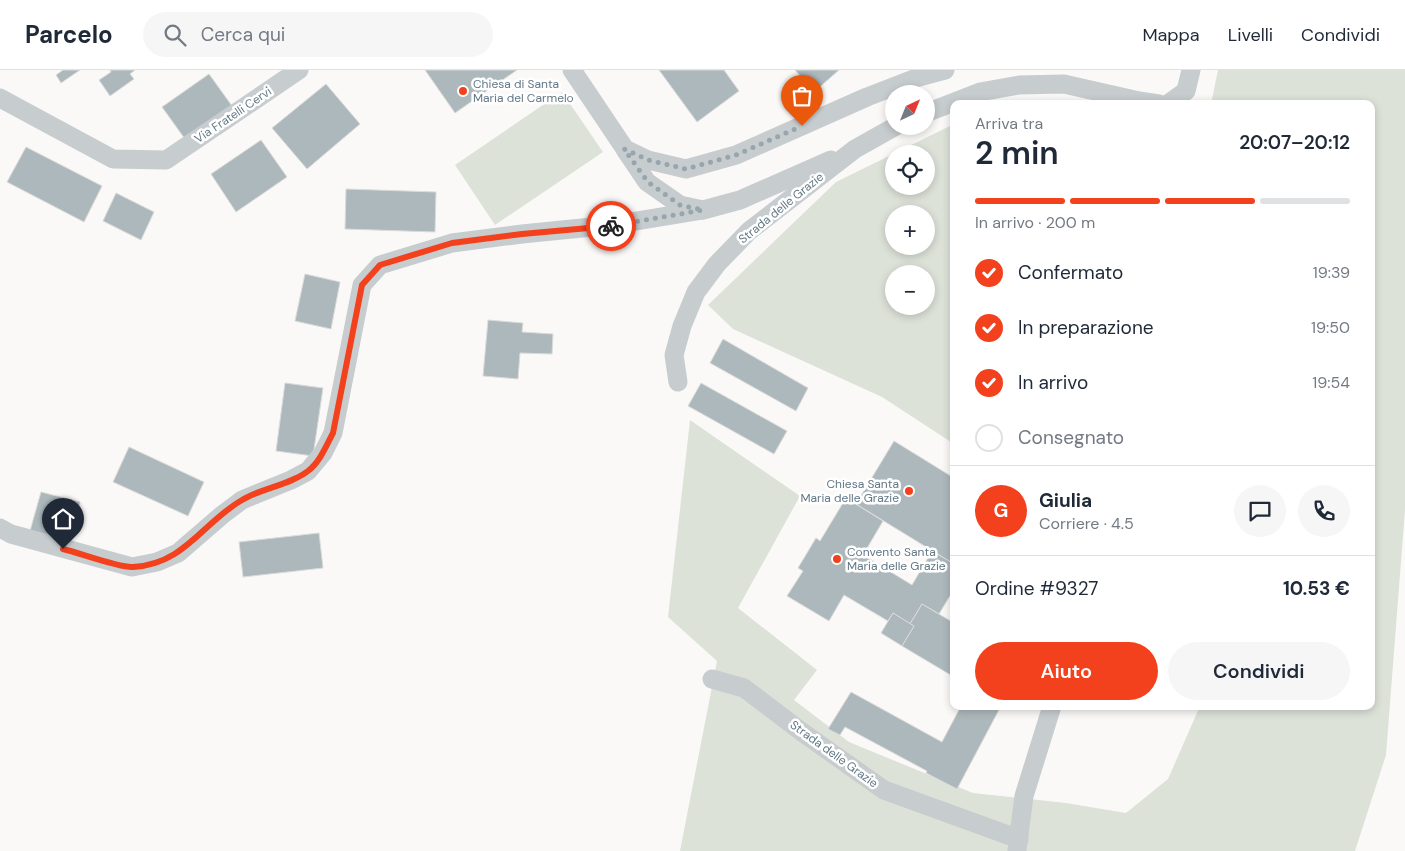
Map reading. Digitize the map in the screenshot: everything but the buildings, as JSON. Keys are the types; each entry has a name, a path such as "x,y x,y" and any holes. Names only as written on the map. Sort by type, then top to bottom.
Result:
{"street":[{"name":"Via Fratelli Cervi","path":"0,98 113,159 166,160 299,70"},
{"name":"Strada delle Grazie","path":"572,70 648,182 680,205 703,210"},
{"path":"624,149 648,160 686,169 736,155 867,97 919,77 945,70"},
{"path":"1174,100 1186,91 1191,70"},
{"path":"959,100 980,92 1028,85 1064,84 1135,100"},
{"path":"935,110 950,104"},
{"name":"Strada delle Grazie","path":"0,528 11,534 132,567 157,562 178,553 242,500 308,471 323,453 333,433 362,285 380,265 452,243 522,234 612,226 703,210 740,200 856,149 885,132"},
{"name":"Strada delle Grazie","path":"678,382 674,355 682,326 696,292 717,264 750,231 856,149"},
{"name":"Strada delle Grazie","path":"712,679 744,688 884,790 1018,845 1024,796 1051,710"}],"shaded area":[{"path":"1218,70 1405,70 1405,510 1386,755 1355,851 680,851 717,661 668,617 690,420 800,496 738,608 817,670 794,700 849,742 973,793 1066,803 1126,813 1168,779 1198,710 1375,710 1375,100 1212,100"},
{"path":"562,92 603,152 495,225 455,165"},
{"path":"950,126 950,441 882,397 733,329 708,305 836,182 885,158 885,195 935,195 935,145 911,145"}],"way so far":[{"path":"611,226 703,210 680,205 648,182 624,149 648,160 686,169 736,155 802,126"}],"place":[{"name":"Chiesa di Santa Maria del Carmelo","path":"463,91"},
{"name":"Chiesa Santa Maria delle Grazie","path":"909,491"},
{"name":"Convento Santa Maria delle Grazie","path":"837,559"}],"route":[{"path":"63,549 132,567 157,562 178,553 242,500 308,471 323,453 333,433 362,285 380,265 452,243 522,234 611,226"}]}
